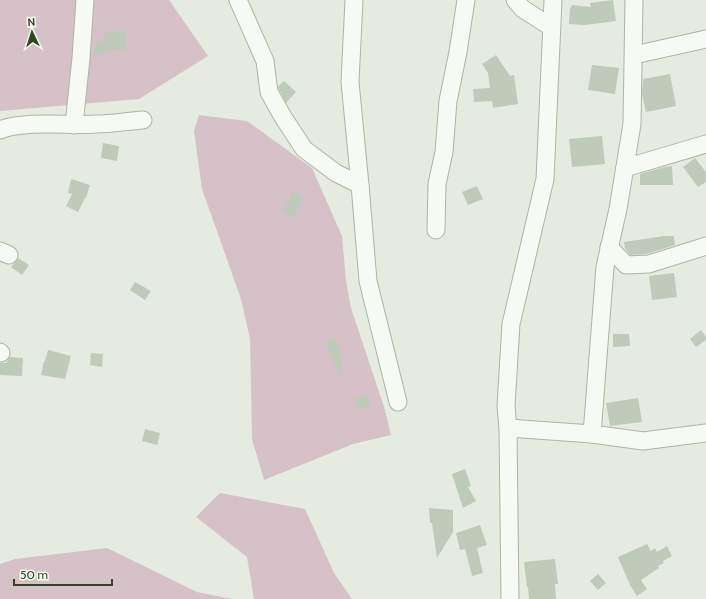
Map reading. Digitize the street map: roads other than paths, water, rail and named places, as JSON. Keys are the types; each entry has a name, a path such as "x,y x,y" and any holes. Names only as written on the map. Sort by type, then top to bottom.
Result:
{"street":[{"path":"74,125 82,58 85,0"},
{"path":"238,0 265,61 269,92 304,149 336,173 360,185"},
{"path":"354,0 350,82 368,281 398,402"},
{"path":"436,230 437,184 444,152 448,101 458,52 466,0"},
{"path":"515,0 523,8 551,27"},
{"path":"510,599 508,428 506,406 511,324 545,179 553,0"},
{"path":"592,434 605,266 618,209 632,124 634,0"},
{"path":"634,55 706,39"},
{"path":"0,130 31,125 97,124 143,120"},
{"path":"624,168 706,144"},
{"path":"609,247 626,265 649,264 706,246"},
{"path":"508,428 592,434 643,441 706,433"}]}
